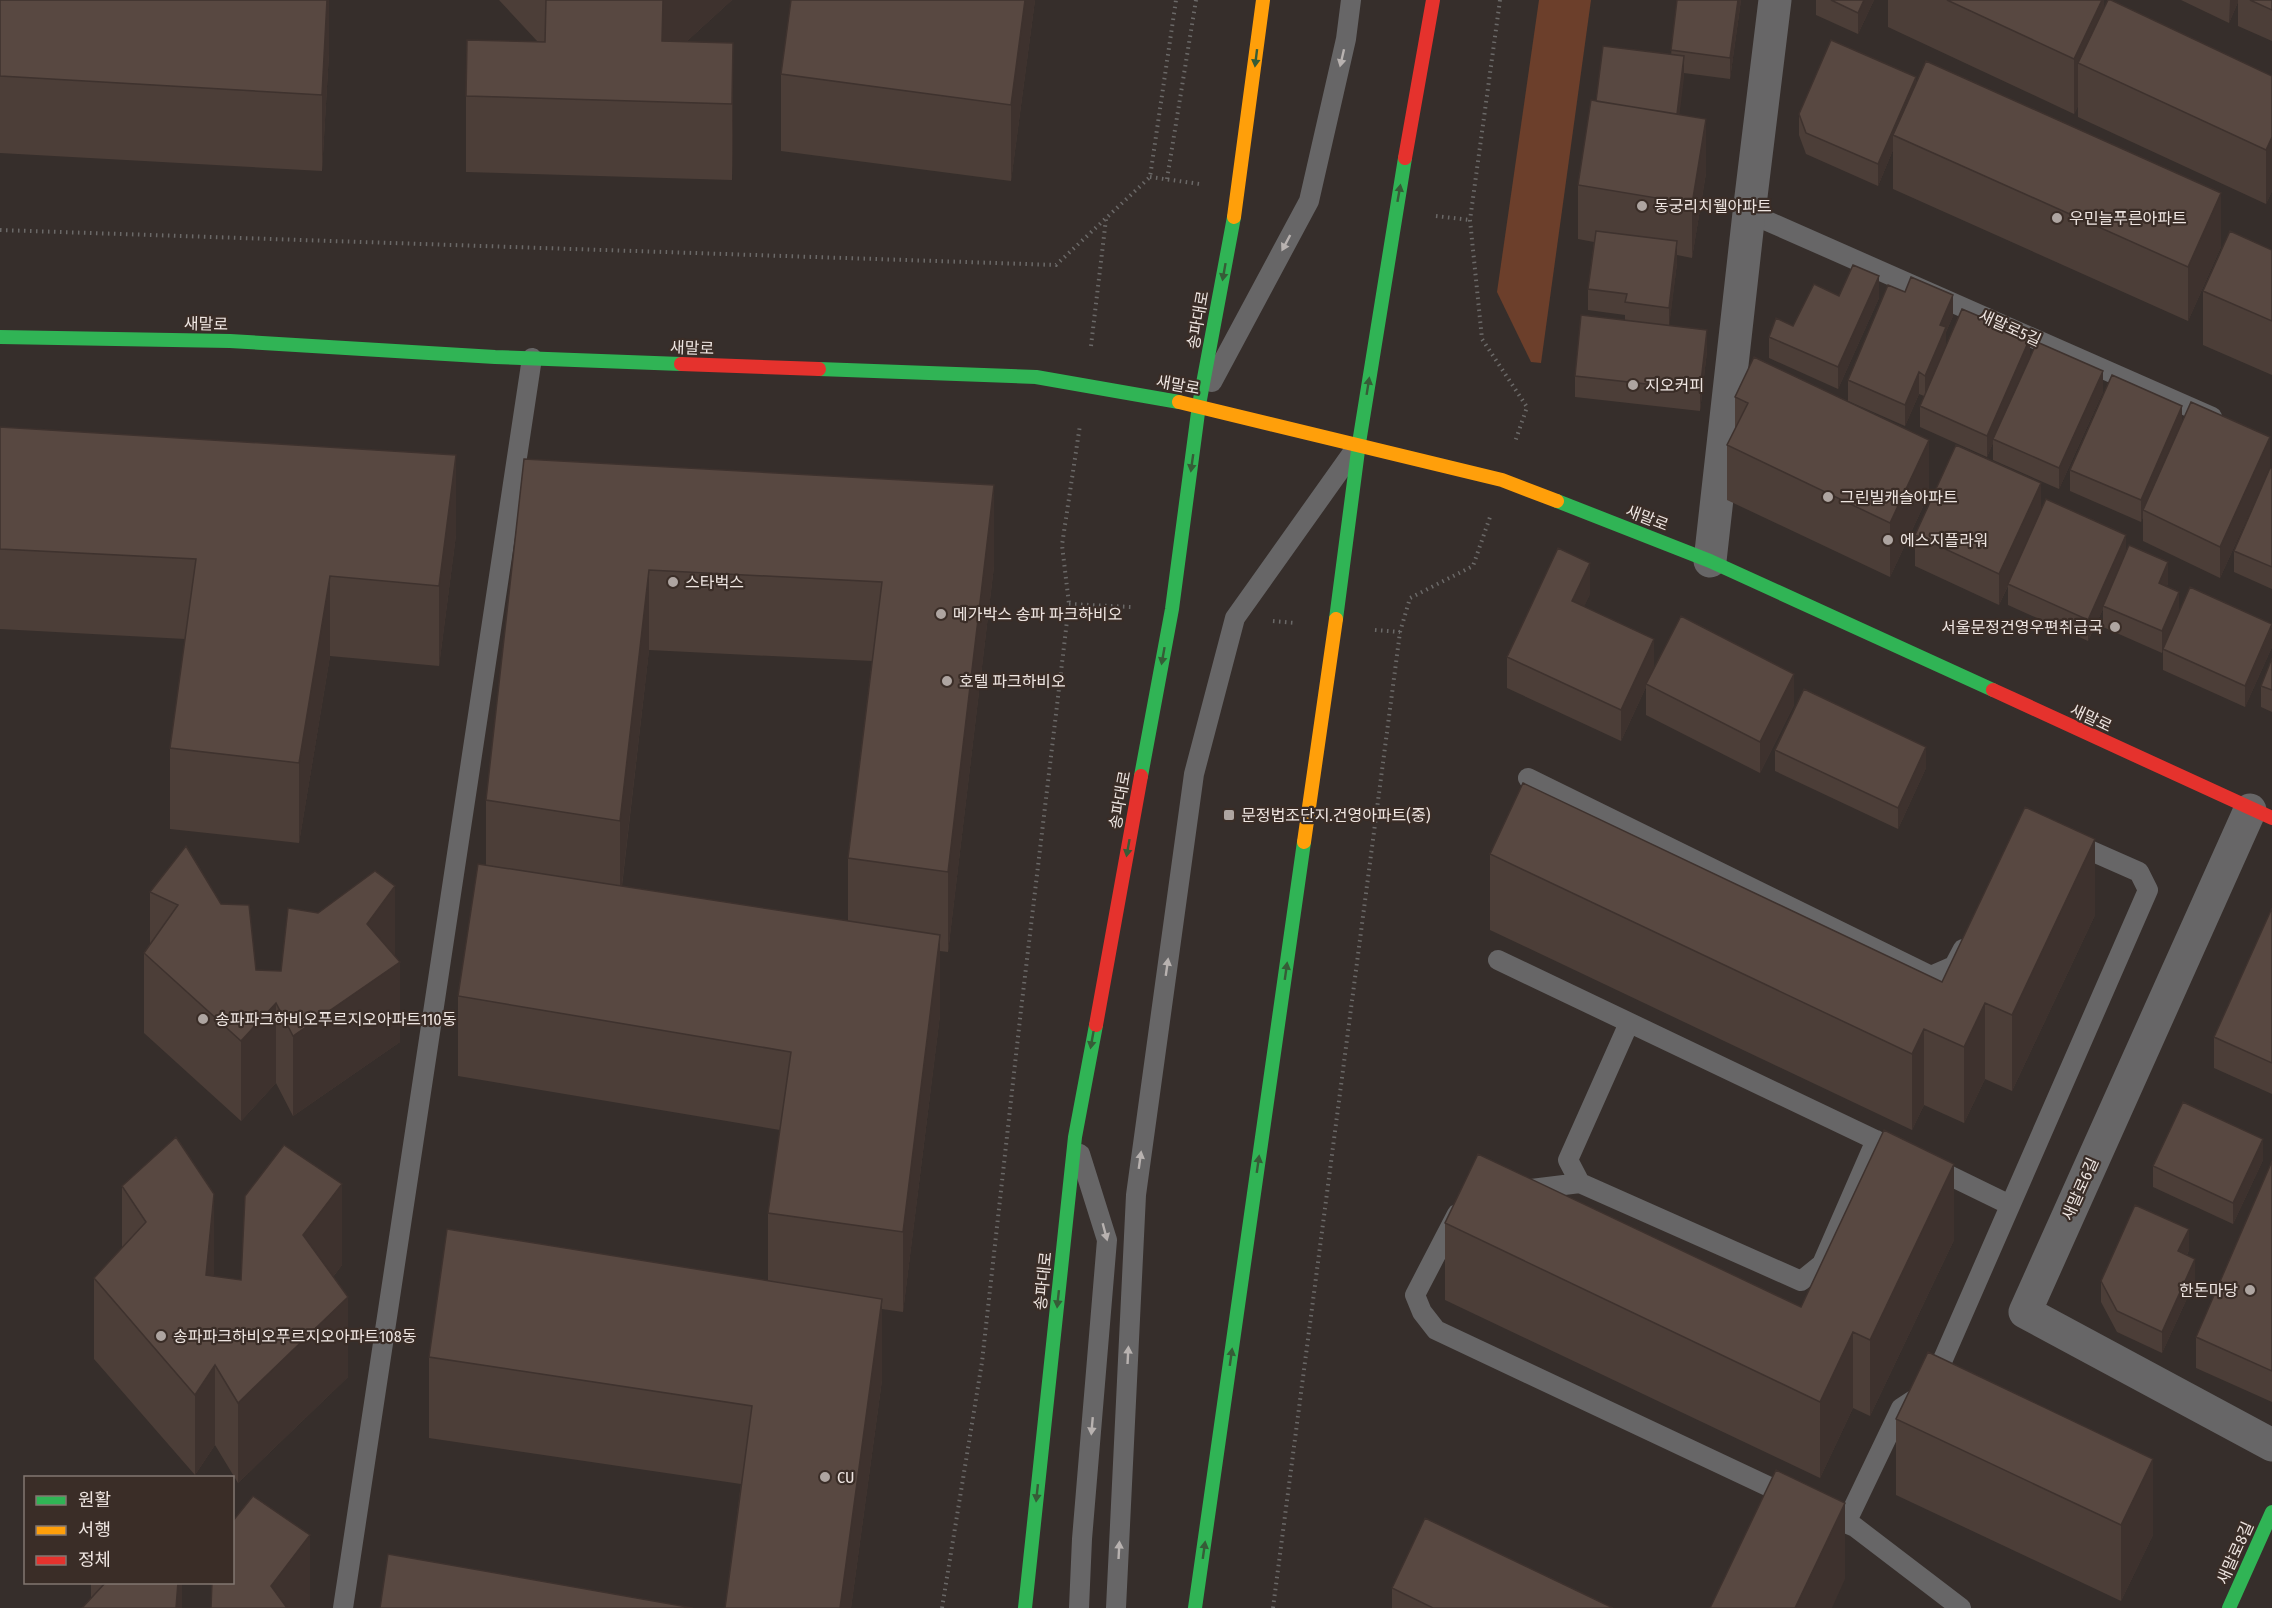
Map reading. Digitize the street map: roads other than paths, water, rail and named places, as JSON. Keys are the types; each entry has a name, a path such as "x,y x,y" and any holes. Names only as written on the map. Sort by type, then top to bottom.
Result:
{"main road":[{"name":"송파대로","path":"1025,1608 1074,1137 1172,609 1199,405 1239,189 1263,0"},
{"path":"1195,1608 1359,443 1396,210 1433,0"},
{"name":"새말로","path":"0,337 230,341 532,358 1036,377 1199,405 1502,480 1710,561 2261,814"},
{"name":"새말로8길","path":"2229,1608 2272,1512"}],"street":[{"path":"1710,561 1775,0"},
{"name":"새말로6길","path":"2261,814 2025,1312 2272,1444"}],"lane":[{"path":"1199,405 1309,201 1346,39 1352,0"},
{"name":"새말로5길","path":"1749,213 2228,424"},
{"path":"343,1608 532,358"},
{"path":"1116,1608 1136,1195 1194,774 1235,618 1359,443"},
{"path":"1528,778 1931,976 1954,966 1970,935"},
{"path":"1846,1523 1901,1408 1930,1389 2148,890 2139,872 2052,834"},
{"path":"1498,960 2010,1205"},
{"path":"1580,1183 1568,1160 1629,1023"},
{"path":"1074,1137 1107,1240 1082,1539 1079,1608"},
{"path":"1500,1194 1580,1183 1801,1281 1822,1264 1876,1140"},
{"path":"1468,1205 1459,1210 1415,1295 1422,1312 1436,1330 1855,1527 1961,1608"}],"place":[{"name":"동궁리치웰아파트","path":"1642,206"},
{"name":"우민늘푸른아파트","path":"2057,218"},
{"name":"지오커피","path":"1633,385"},
{"name":"그린빌캐슬아파트","path":"1828,497"},
{"name":"에스지플라워","path":"1888,540"},
{"name":"스타벅스","path":"673,582"},
{"name":"메가박스 송파 파크하비오","path":"941,614"},
{"name":"서울문정건영우편취급국","path":"2115,627"},
{"name":"호텔 파크하비오","path":"947,681"},
{"name":"문정법조단지.건영아파트(중)","path":"1229,815"},
{"name":"송파파크하비오푸르지오아파트110동","path":"203,1019"},
{"name":"한돈마당","path":"2250,1290"},
{"name":"송파파크하비오푸르지오아파트108동","path":"161,1336"},
{"name":"CU","path":"825,1477"}]}
